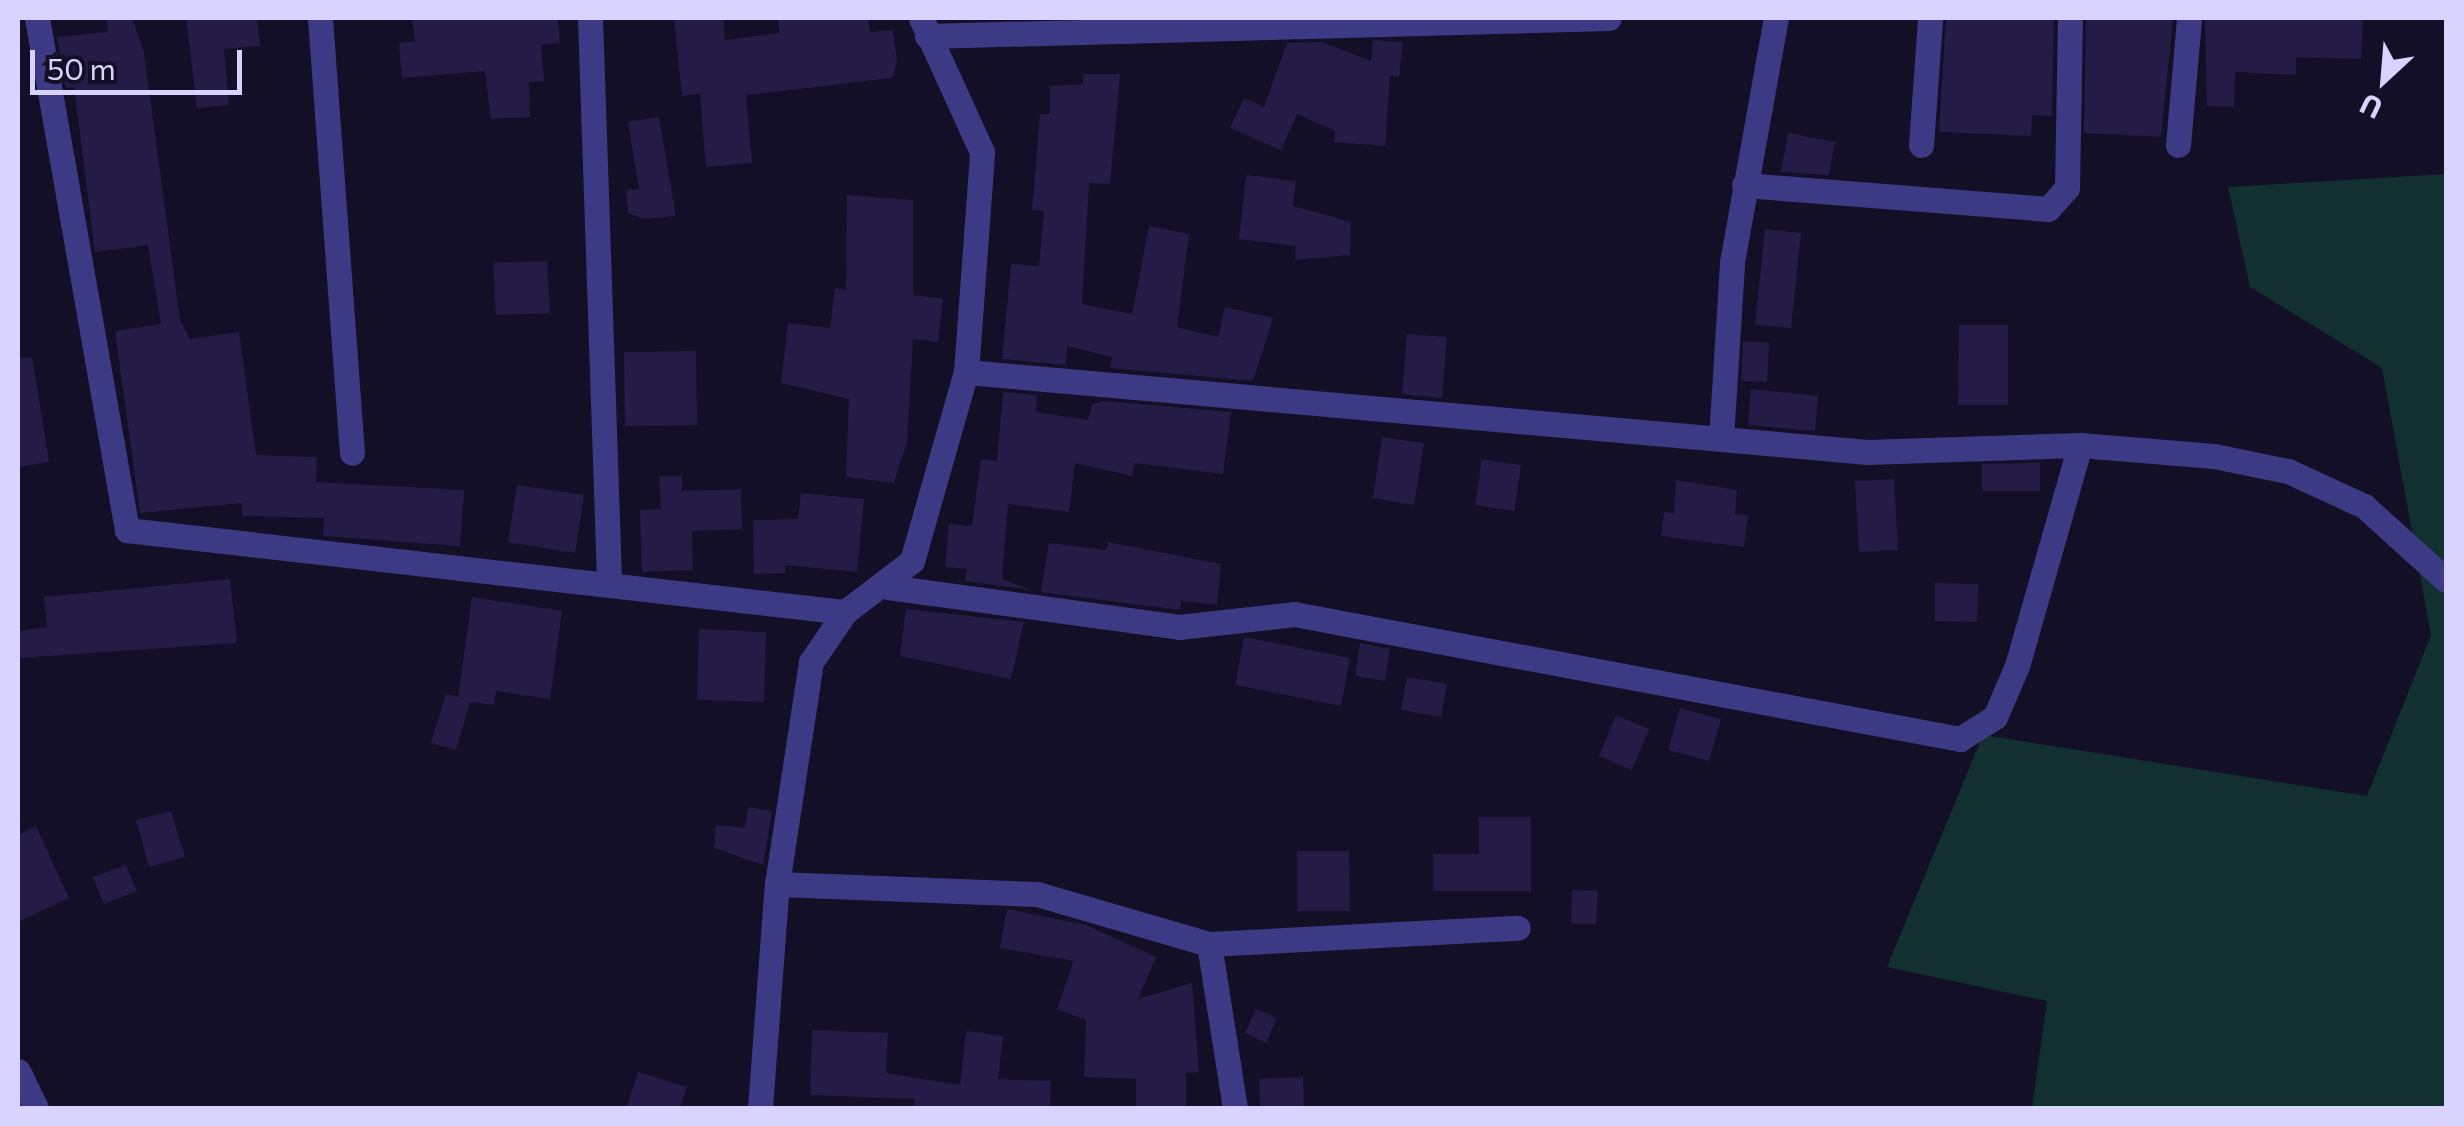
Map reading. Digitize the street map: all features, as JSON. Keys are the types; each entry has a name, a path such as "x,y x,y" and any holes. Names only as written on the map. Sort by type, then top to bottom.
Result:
{"street":[{"path":"37,18 127,530 609,580 845,612"},
{"path":"320,18 352,452"},
{"path":"590,18 609,580"},
{"path":"760,1108 776,884 810,662 845,612 888,587 912,561 935,504 966,372 982,152 924,27 1608,18"},
{"path":"1721,439 1744,185 1776,18"},
{"path":"1921,145 1930,18"},
{"path":"1744,185 2048,209 2067,188 2070,18"},
{"path":"2178,144 2189,18"},
{"path":"966,372 1866,452 2080,446 2288,471 2364,506 2446,580"},
{"path":"888,587 1179,627 1294,614 1960,739 1995,717 2017,666 2080,446"},
{"path":"776,884 1036,894 1209,944 1518,928"},
{"path":"1209,944 1235,1108"},
{"path":"18,1071 36,1108"}],"green space":[{"path":"2446,174 2446,1108 2032,1108 2047,1001 1887,967 1983,735 2367,796 2431,635 2382,368 2250,287 2228,187"}],"building":[{"path":"106,18 132,18 144,53 180,320 190,339 239,332 256,455 317,457 316,482 464,490 460,546 323,536 324,518 242,516 242,503 140,513 115,331 161,324 148,245 95,252 74,87 66,88 57,37 108,32"},
{"path":"186,18 257,18 260,46 224,49 229,105 197,108"},
{"path":"412,18 558,18 560,43 541,45 544,81 529,82 530,117 491,119 485,71 402,78 399,43 415,41"},
{"path":"674,18 723,18 725,40 780,33 778,20 868,18 870,32 893,30 897,62 892,78 746,95 752,163 706,167 700,94 682,96"},
{"path":"1946,18 2054,18 2052,116 2032,115 2031,136 1939,132"},
{"path":"2086,18 2173,18 2161,137 2084,133"},
{"path":"2205,18 2363,18 2361,59 2296,57 2296,75 2235,72 2234,107 2207,106"},
{"path":"1373,40 1403,42 1399,77 1390,76 1385,146 1334,142 1335,131 1297,114 1281,150 1230,128 1244,98 1264,107 1287,43 1322,42 1371,61"},
{"path":"1083,74 1120,74 1110,184 1089,183 1082,304 1132,314 1149,226 1189,234 1177,327 1218,337 1225,307 1273,318 1253,381 1110,368 1112,357 1067,346 1066,365 1002,359 1011,264 1039,266 1044,211 1032,210 1040,114 1050,114 1050,86 1083,84"},
{"path":"659,117 676,216 644,219 628,213 626,190 639,189 628,122"},
{"path":"1788,133 1835,142 1829,175 1781,172"},
{"path":"1246,175 1296,181 1293,206 1351,222 1350,255 1295,260 1296,246 1239,239"},
{"path":"847,195 913,200 913,295 943,299 938,342 913,339 907,441 894,483 846,477 849,399 781,383 788,323 830,328 835,288 846,290"},
{"path":"1765,229 1801,233 1791,328 1755,325"},
{"path":"547,261 550,313 496,315 493,263"},
{"path":"1959,325 2008,325 2008,405 1958,405"},
{"path":"1407,334 1447,337 1442,398 1402,394"},
{"path":"1743,341 1769,343 1767,382 1741,381"},
{"path":"696,351 697,425 625,426 624,352"},
{"path":"32,357 49,462 18,467 18,358"},
{"path":"1751,389 1818,396 1815,431 1748,425"},
{"path":"1003,392 1037,395 1036,412 1088,420 1092,404 1104,401 1231,412 1223,474 1135,463 1132,476 1075,463 1069,512 1008,504 1002,579 1031,590 965,581 967,569 945,567 949,524 972,526 981,459 997,461"},
{"path":"1382,437 1424,443 1414,505 1373,498"},
{"path":"1482,459 1521,465 1514,511 1475,505"},
{"path":"2040,463 2040,491 1982,491 1982,464"},
{"path":"659,476 682,476 682,491 741,489 742,529 692,531 693,570 642,572 640,510 661,509"},
{"path":"1894,479 1898,550 1859,552 1855,481"},
{"path":"1676,480 1737,490 1735,514 1748,515 1744,547 1661,536 1664,512 1674,514"},
{"path":"517,485 584,495 575,553 508,542"},
{"path":"801,493 864,499 857,572 785,565 785,573 754,574 753,520 798,519"},
{"path":"1108,542 1221,564 1217,605 1181,601 1180,610 1041,592 1049,543 1106,550"},
{"path":"230,579 237,643 18,658 18,631 47,627 44,597"},
{"path":"1935,583 1978,584 1977,622 1935,621"},
{"path":"472,597 562,611 550,699 496,691 494,705 470,702 456,750 431,743 446,694 458,697"},
{"path":"906,609 1024,622 1011,679 900,656"},
{"path":"699,629 766,632 764,702 697,700"},
{"path":"1244,637 1350,658 1341,706 1235,685"},
{"path":"1360,643 1390,649 1385,681 1355,676"},
{"path":"1407,677 1447,684 1441,717 1401,710"},
{"path":"1680,708 1721,719 1709,761 1668,750"},
{"path":"1616,715 1649,729 1632,770 1599,756"},
{"path":"748,807 772,811 763,865 714,848 716,825 745,828"},
{"path":"171,811 185,857 149,867 136,820"},
{"path":"1479,817 1531,817 1531,891 1433,891 1433,854 1479,854"},
{"path":"36,826 69,898 18,922 18,835"},
{"path":"1297,851 1349,851 1350,911 1297,911"},
{"path":"126,865 137,891 104,904 93,877"},
{"path":"1572,890 1598,891 1596,925 1571,923"},
{"path":"1007,909 1086,925 1156,957 1138,999 1192,983 1199,1072 1186,1073 1186,1108 1136,1108 1136,1079 1084,1077 1086,1020 1057,1009 1074,961 1000,948"},
{"path":"1256,1009 1277,1018 1266,1043 1245,1033"},
{"path":"812,1030 888,1033 886,1073 960,1085 966,1031 1003,1036 998,1079 1051,1081 1050,1108 914,1108 915,1099 810,1095"},
{"path":"638,1072 687,1087 680,1108 626,1108"},
{"path":"1303,1077 1304,1108 1260,1108 1259,1079"}]}
